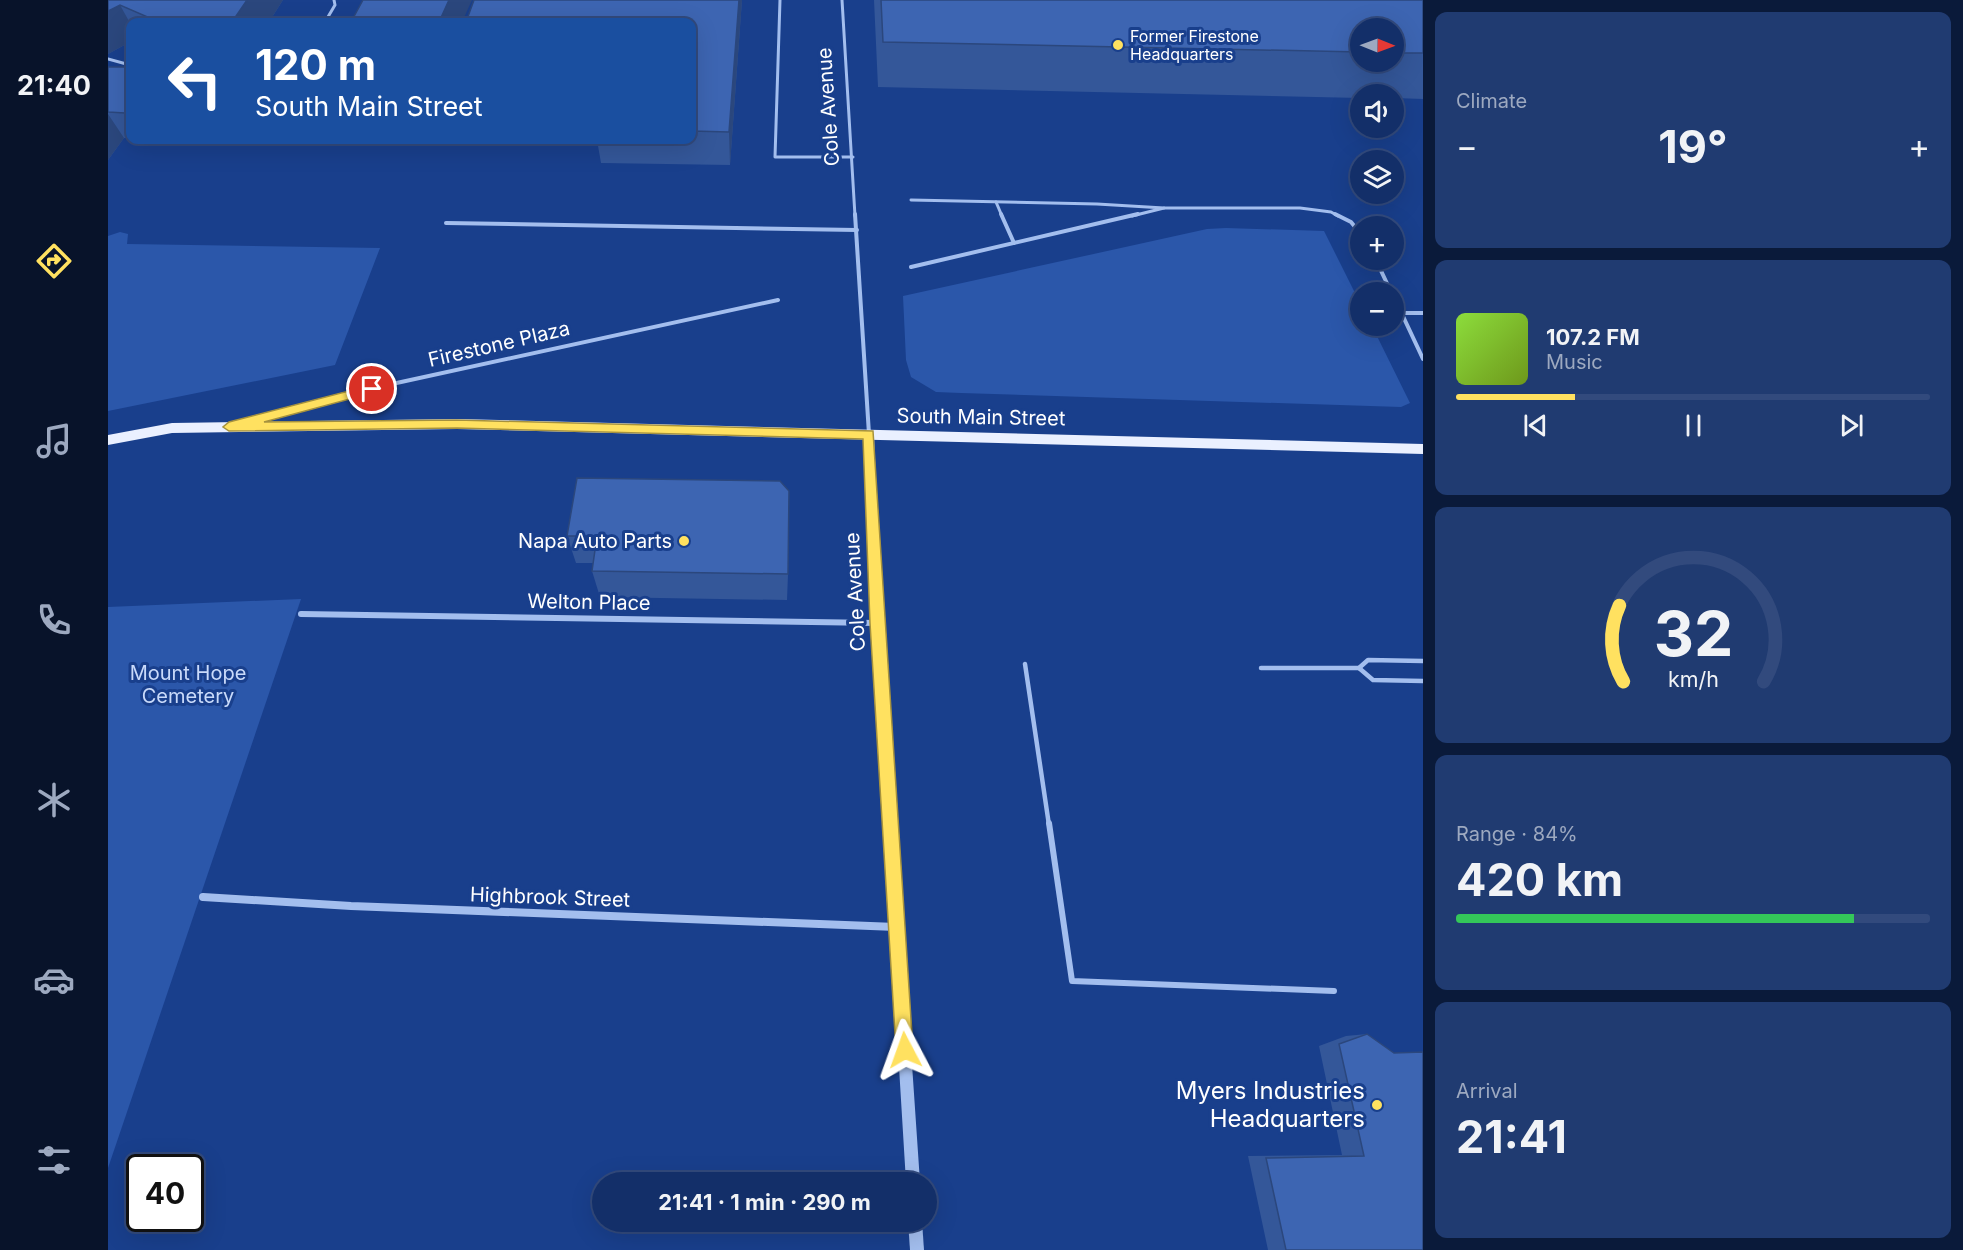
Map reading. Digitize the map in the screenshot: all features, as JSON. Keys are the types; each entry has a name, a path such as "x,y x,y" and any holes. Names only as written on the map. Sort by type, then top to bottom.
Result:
{"main road":[{"name":"South Main Street","path":"108,440 172,428 457,424 1423,449"}],"street":[{"name":"Cole Avenue","path":"868,434 877,623 912,1172"},
{"name":"Welton Place","path":"301,614 877,623"},
{"name":"Highbrook Street","path":"203,897 351,906 896,927"},
{"path":"916,1232 917,1250"}],"lane":[{"path":"327,18 335,5 334,0"},
{"path":"780,0 775,157 853,157"},
{"name":"Cole Avenue","path":"842,0 868,434"},
{"path":"108,59 126,64"},
{"path":"911,200 1164,208 1300,208 1331,212 1350,221"},
{"path":"996,202 1014,243"},
{"path":"911,267 1164,208"},
{"path":"446,223 857,230"},
{"name":"Firestone Plaza","path":"229,427 404,381 778,300"},
{"path":"1404,313 1423,313"},
{"path":"1404,319 1423,359"},
{"path":"1359,668 1368,660 1423,661"},
{"path":"1025,664 1072,981 1334,991"},
{"path":"1261,668 1359,668 1373,680 1423,681"}],"green space":[{"path":"1207,229 1324,231 1350,283 1350,336 1377,336 1410,403 1401,407 936,392 911,377 906,360 903,296"},
{"path":"120,232 128,234 127,244 380,248 335,365 108,411 108,236"},
{"name":"Mount Hope Cemetery","path":"301,599 108,1168 108,607"}],"building":[{"path":"108,0 247,0 235,18 150,18 120,5 108,11"},
{"path":"363,0 449,0 441,18 353,18"},
{"path":"474,0 739,0 729,132 696,131 696,18 467,18"},
{"path":"881,0 1423,0 1423,53 1404,53 1404,18 1350,18 1350,52 883,42"},
{"path":"108,67 126,67 126,112 108,112"},
{"name":"Napa Auto Parts","path":"577,478 780,481 789,491 788,574 592,571 597,536 567,536"},
{"name":"Myers Industries Headquarters","path":"1367,1034 1394,1053 1423,1052 1423,1250 1286,1250 1266,1158 1364,1156 1339,1044"}],"place":[{"name":"Former Firestone Headquarters","path":"1118,45"},
{"name":"Napa Auto Parts","path":"684,541"},
{"name":"Myers Industries Headquarters","path":"1377,1105"}],"route":[{"path":"372,389 229,427 457,424 868,434 877,623 905,1050"}]}
